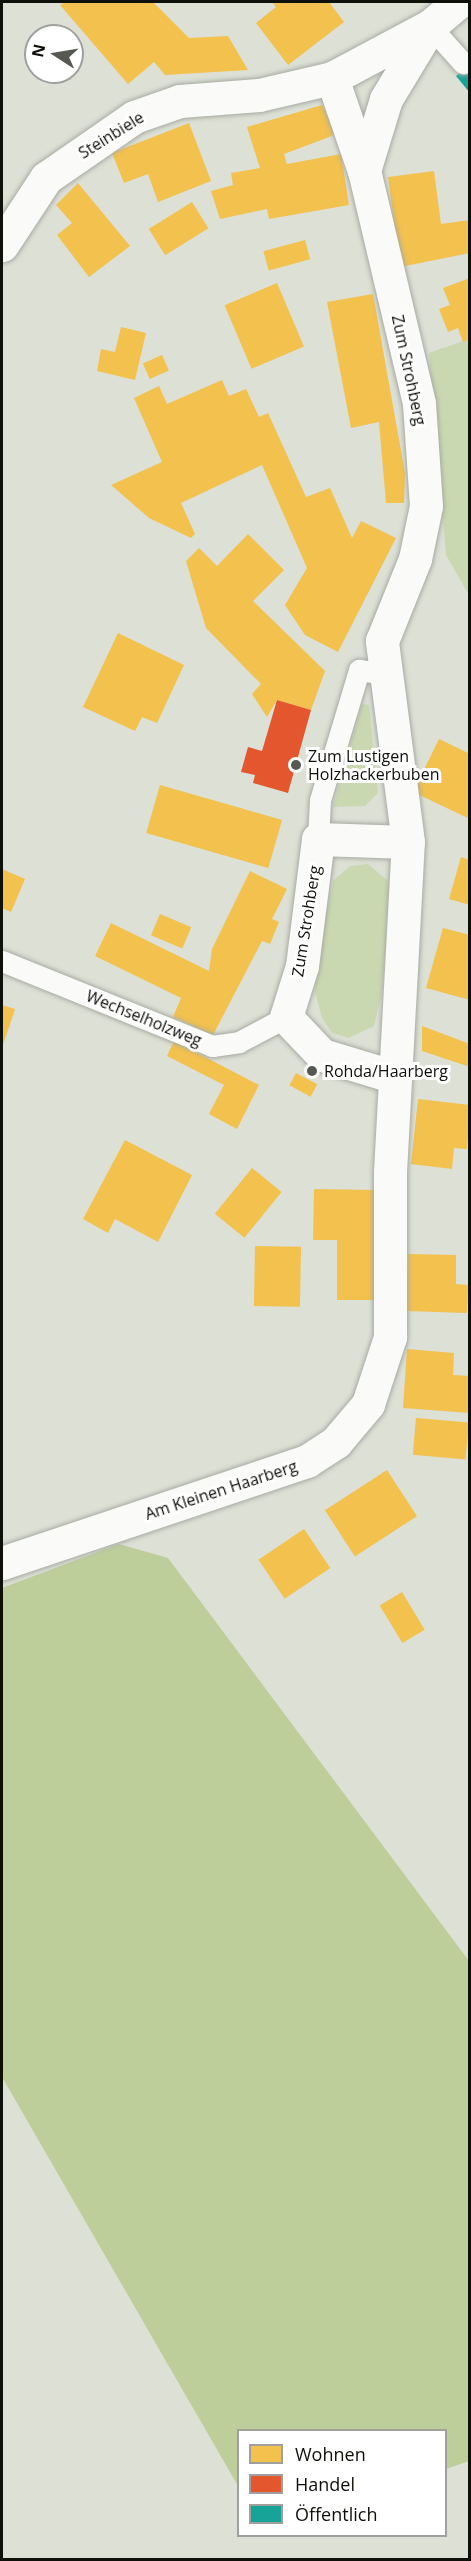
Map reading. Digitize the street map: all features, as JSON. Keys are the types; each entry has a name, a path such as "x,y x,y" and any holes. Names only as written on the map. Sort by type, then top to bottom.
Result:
{"street":[{"path":"332,78 430,26 459,2"},
{"path":"364,171 386,99 430,26"},
{"name":"Zum Strohberg","path":"332,78 364,171 419,403 426,506 415,559 382,641 408,842 390,1172"},
{"name":"Steinbiele","path":"2,246 46,178 134,117 180,101 259,95 332,78"},
{"path":"318,839 408,842"},
{"name":"Zum Strohberg","path":"286,1017 302,966 318,839"},
{"path":"286,1017 322,1055 395,1077"},
{"name":"Am Kleinen Haarberg","path":"2,1563 307,1461 336,1442 368,1404 390,1337 390,1172"}],"lane":[{"path":"430,26 463,63"},
{"name":"Zum Strohberg","path":"318,839 320,800 359,670 386,674"},
{"name":"Wechselholzweg","path":"2,962 212,1046 239,1042 286,1017"}],"green space":[{"path":"469,339 469,595 446,555 429,353"},
{"path":"362,704 369,705 378,793 365,806 333,807"},
{"path":"368,864 388,881 392,890 381,997 374,1026 349,1038 332,1033 322,1018 315,992 318,958 333,881 350,866"},
{"path":"119,1544 168,1558 469,1961 469,2461 447,2469 447,2429 237,2429 237,2484 2,2077 2,1588"}],"building: Wohnen":[{"path":"65,2 153,2 189,38 228,36 248,70 165,75 154,62 128,84 84,33 84,24 76,24 60,5"},
{"path":"272,2 329,2 344,22 288,65 256,23 276,7"},
{"path":"322,105 337,134 284,154 287,164 341,154 349,205 269,219 267,209 220,219 211,191 233,185 231,173 260,168 247,127"},
{"path":"189,123 211,181 158,202 148,174 124,183 112,153"},
{"path":"434,171 441,224 470,220 470,253 400,267 388,177"},
{"path":"78,183 130,246 89,277 57,235 72,223 56,205"},
{"path":"192,202 208,228 165,255 149,229"},
{"path":"305,240 310,259 269,270 263,251"},
{"path":"470,278 470,339 463,342 458,328 448,332 439,309 450,305 443,288"},
{"path":"277,283 304,347 251,369 225,305"},
{"path":"373,294 405,473 404,503 386,503 379,422 351,428 327,302"},
{"path":"121,327 146,333 135,380 97,371 101,349 115,352"},
{"path":"162,355 169,371 150,379 143,364"},
{"path":"222,380 229,396 246,389 259,417 268,413 306,497 330,488 352,538 361,521 396,538 338,652 305,635 285,605 307,568 262,465 181,503 195,534 191,538 149,518 111,485 162,462 134,398 159,386 167,404"},
{"path":"248,534 284,570 253,601 325,671 311,710 277,700 267,717 252,694 261,684 206,628 186,561 199,548 217,566"},
{"path":"118,633 184,665 157,723 142,717 135,731 83,707"},
{"path":"439,739 470,754 470,819 413,792"},
{"path":"160,785 282,820 268,868 146,833"},
{"path":"461,857 470,860 470,905 449,899"},
{"path":"2,869 25,879 11,912 2,908"},
{"path":"250,871 287,889 272,919 279,922 270,944 262,941 213,1035 173,1017 181,998 95,956 111,923 209,971 212,949"},
{"path":"160,914 191,927 182,948 151,935"},
{"path":"443,928 470,935 470,1000 426,988"},
{"path":"2,1005 15,1009 2,1048"},
{"path":"422,1026 470,1044 470,1067 422,1051"},
{"path":"174,1041 259,1085 237,1129 209,1114 224,1085 167,1056"},
{"path":"296,1073 317,1084 311,1097 289,1085"},
{"path":"418,1099 470,1105 467,1149 454,1148 452,1169 411,1164"},
{"path":"125,1140 192,1175 158,1242 115,1219 108,1233 83,1219"},
{"path":"252,1168 282,1192 244,1238 215,1214"},
{"path":"314,1189 375,1190 374,1300 337,1300 337,1240 313,1240"},
{"path":"255,1246 301,1247 300,1307 254,1306"},
{"path":"408,1254 456,1255 456,1284 468,1285 467,1313 406,1311"},
{"path":"407,1349 454,1353 453,1375 470,1376 470,1413 403,1408"},
{"path":"416,1418 469,1423 466,1459 413,1455"},
{"path":"387,1470 417,1516 355,1556 325,1510"},
{"path":"304,1529 330,1568 285,1599 258,1560"},
{"path":"402,1592 425,1630 402,1643 380,1605"}],"building: Handel":[{"path":"277,700 311,710 288,793 253,783 255,775 241,772 248,747 262,751"}],"building: Öffentlich":[{"path":"470,64 470,93 456,76"}],"place":[{"name":"Zum Lustigen Holzhackerbuben","path":"296,765"},
{"name":"Rohda/Haarberg","path":"312,1071"}]}
